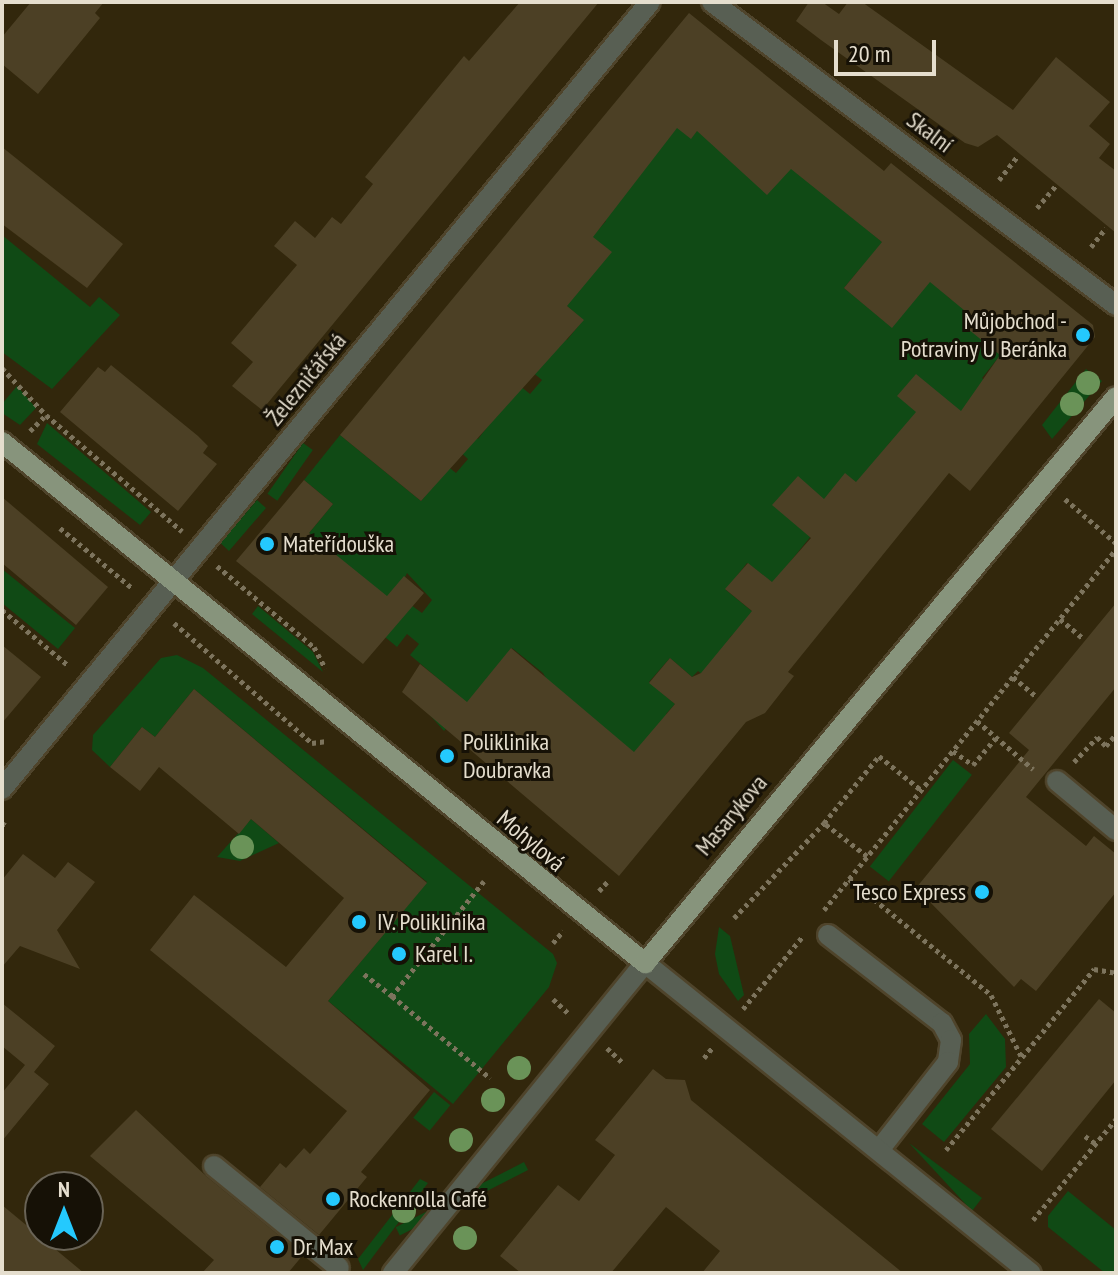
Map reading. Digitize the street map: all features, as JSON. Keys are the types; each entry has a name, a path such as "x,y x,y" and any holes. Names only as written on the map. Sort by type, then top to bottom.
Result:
{"main road":[{"name":"Masarykova","path":"645,963 1116,397"},
{"name":"Mohylová","path":"2,442 645,963"}],"street":[{"name":"Železničářská","path":"2,789 650,2"},
{"name":"Skalní","path":"712,2 1116,305"},
{"path":"1057,781 1116,830"},
{"path":"818,927 942,1023 951,1040 948,1062 879,1150"},
{"name":"Mohylová","path":"645,963 1031,1273"},
{"name":"Masarykova","path":"393,1273 645,963"},
{"path":"214,1166 339,1268"}],"path":[{"path":"999,180 1017,157"},
{"path":"1037,208 1056,185"},
{"path":"1091,247 1106,228"},
{"path":"1062,496 1116,543"},
{"path":"50,520 154,605 312,743 363,735"},
{"path":"704,1058 818,927 867,856 1116,550"},
{"path":"2,610 90,683"},
{"path":"1060,619 1083,638"},
{"path":"1013,677 1036,696"},
{"path":"1106,746 1116,734"},
{"path":"953,751 973,765 996,738"},
{"path":"734,918 824,823 879,756 921,790"},
{"path":"824,823 867,856"},
{"path":"849,879 991,995 1021,1056"},
{"path":"392,996 481,882"},
{"path":"946,1150 1094,969 1115,969"},
{"path":"364,974 490,1078"},
{"path":"1033,1220 1116,1119"},
{"path":"1085,1136 1096,1144"}],"green space":[{"path":"647,65 691,138 707,119 761,140 882,242 863,275 858,271 844,288 892,327 930,275 949,298 980,315 968,329 1011,342 982,378 988,383 970,419 898,396 928,421 896,444 891,441 887,446 891,449 857,483 845,474 811,536 773,583 747,563 726,590 758,616 731,636 707,678 698,671 692,677 670,658 649,682 675,704 666,714 671,719 613,796 543,673 512,648 444,731 428,713 448,687 410,655 419,644 407,634 397,647 385,637 411,605 422,613 432,600 407,573 390,609 309,533 333,504 304,480 340,435 421,501 431,489 412,438 456,473 468,459 455,447 446,413 478,439 491,422 454,392 606,221 600,216","holes":["561,288 567,306 583,320 567,340 555,330","515,358 542,380 530,394 503,372"]},
{"path":"2,235 90,307 99,297 120,315 52,389 2,352"},
{"path":"1086,369 1102,381 1052,439 1042,425"},
{"path":"17,386 36,408 20,425 2,413 2,404"},
{"path":"47,423 151,512 140,525 37,444"},
{"path":"303,443 313,450 277,501 267,494"},
{"path":"257,500 266,508 229,551 215,538 228,523 234,527"},
{"path":"2,569 75,628 58,649 2,603"},
{"path":"258,606 313,652 323,672 252,614"},
{"path":"177,655 203,668 553,954 557,963 549,987 453,1104 328,1001 427,882 194,689 155,737 142,727 110,767 92,750 93,735 161,658"},
{"path":"953,760 972,775 889,881 870,866"},
{"path":"251,819 279,843 240,861 217,857"},
{"path":"719,927 730,936 744,995 738,1001 719,974 715,954"},
{"path":"986,1014 1005,1039 1006,1067 944,1142 922,1124 970,1064 969,1034"},
{"path":"434,1092 450,1105 430,1131 413,1118"},
{"path":"909,1143 982,1198 972,1211"},
{"path":"524,1162 528,1170 400,1235 396,1227"},
{"path":"420,1179 428,1183 363,1270 358,1259"},
{"path":"1068,1191 1116,1230 1116,1273 1105,1273 1048,1227 1048,1216"}],"building":[{"path":"31,2 104,2 95,13 100,18 38,94 2,64 2,37"},
{"path":"520,2 599,2 262,410 232,386 253,362 231,343 297,265 274,246 295,221 315,238 332,217 341,224 373,184 365,177 464,56 469,61"},
{"path":"809,2 822,2 839,14 848,2 862,2 1013,110 1056,57 1110,102 1089,126 1110,144 1099,158 1116,171 1116,233 997,135 978,147 965,143 821,40 796,21"},
{"path":"689,13 884,171 891,163 1093,325 1095,337 970,491 949,473 788,672 794,676 765,713 746,722 619,876 402,692 420,664 467,702 511,648 634,752 675,704 649,683 670,658 692,677 701,673 752,611 725,589 748,563 772,582 811,538 772,505 798,476 824,499 845,473 856,482 916,412 897,396 916,374 961,411 1000,355 968,329 976,320 930,282 892,328 844,288 882,242 791,169 767,195 697,131 691,139 677,128 593,237 612,252 567,306 584,320 421,501 340,435"},
{"path":"2,147 123,244 87,288 2,224"},
{"path":"111,365 198,436 208,446 203,453 217,464 178,511 60,412 98,367 105,372"},
{"path":"304,480 333,504 309,533 387,596 404,576 424,593 363,664 236,561"},
{"path":"2,497 108,587 76,625 2,563"},
{"path":"1116,603 1116,687 1026,797 1086,846 1094,836 1116,854 1116,892 1036,991 1021,979 1014,987 916,888 1029,750 1009,733"},
{"path":"2,645 41,677 2,723"},
{"name":"IV. Poliklinika","path":"194,689 427,883 328,1001 430,1090 361,1172 367,1177 319,1235 260,1187 280,1163 286,1168 304,1148 310,1154 347,1111 150,950 194,895 286,967 344,898 251,819 239,834 159,767 140,791 110,767 142,727 155,737"},
{"path":"23,854 55,878 68,862 95,882 57,930 80,969 20,946 2,967 2,880"},
{"path":"1099,999 1116,1013 1116,1080 1042,1171 991,1129"},
{"path":"2,1003 55,1046 34,1072 49,1084 2,1141 2,1093 25,1065 2,1046"},
{"path":"653,1069 666,1079 685,1080 691,1100 903,1273 702,1273 720,1251 666,1207 611,1273 521,1273 500,1256 558,1185 579,1201 615,1155 595,1140"},
{"path":"136,1110 206,1176 303,1255 288,1273 202,1273 214,1260 90,1156"},
{"path":"2,1205 24,1223 24,1251 57,1251 84,1273 2,1273"}],"place":[{"name":"Můjobchod - Potraviny U Beránka","path":"1083,335"},
{"name":"Mateřídouška","path":"267,544"},
{"name":"Poliklinika Doubravka","path":"447,756"},
{"name":"Tesco Express","path":"982,892"},
{"name":"IV. Poliklinika","path":"359,922"},
{"name":"Karel I.","path":"399,954"},
{"name":"Rockenrolla Café","path":"333,1199"},
{"name":"Dr. Max","path":"277,1247"}]}
